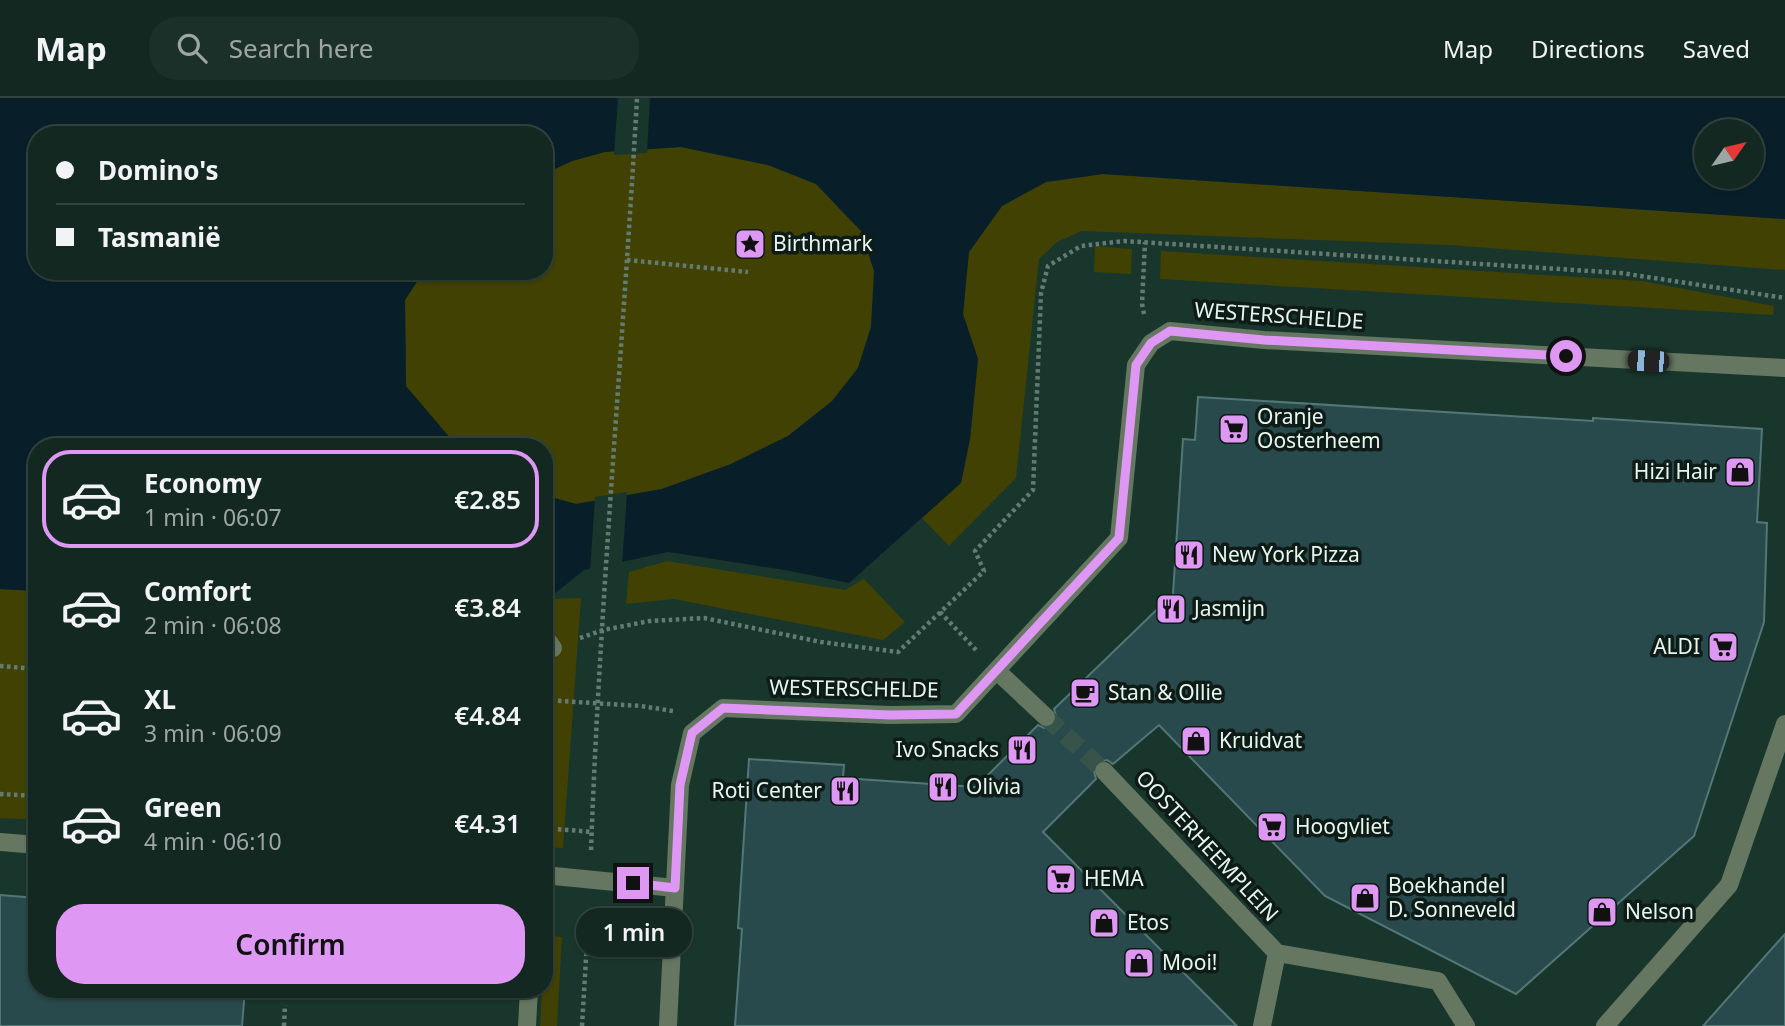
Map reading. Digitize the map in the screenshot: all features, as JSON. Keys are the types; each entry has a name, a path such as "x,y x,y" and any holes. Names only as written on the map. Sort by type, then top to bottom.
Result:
{"street":[{"name":"WESTERSCHELDE","path":"675,888 680,785 692,733 723,708 890,715 956,714 1119,538 1136,365 1151,343 1170,331 1264,340 1785,368"},
{"path":"997,671 1046,717"},
{"path":"1605,1026 1729,885 1785,724"},
{"name":"OOSTERHEEMPLEIN","path":"1104,771 1277,953 1438,981 1466,1026"},
{"path":"0,842 28,844"},
{"path":"553,876 675,888 668,1026"},
{"name":"OOSTERHEEMPLEIN","path":"1262,1026 1277,953"},
{"path":"527,1026 529,998"}],"path":[{"path":"582,1026 611,465 628,260 637,98"},
{"path":"1142,304 1144,242"},
{"path":"628,260 748,272"},
{"path":"940,612 970,643"},
{"path":"0,666 28,668"},
{"path":"553,701 661,708"},
{"path":"0,793 28,795"},
{"path":"553,829 593,832"},
{"path":"284,1026 285,1006"}],"shaded area":[{"path":"681,147 768,165 816,184 861,231 875,271 871,327 858,368 833,401 788,436 731,464 662,489 575,504 553,498 553,438 447,438 406,386 405,300 418,280 553,280 553,170 572,161 605,152"},
{"path":"1103,174 1785,219 1785,270 1449,245 1082,231 1057,242 1039,259 1016,478 949,546 922,518 961,483 970,439 978,359 963,314 969,252 1002,206 1046,182"},
{"path":"1095,246 1132,249 1131,274 1094,272"},
{"path":"1161,251 1642,281 1774,306 1773,315 1160,279"},
{"path":"667,561 845,590 864,579 905,622 883,640 674,599 626,604 629,572"},
{"path":"0,589 28,591 28,820 0,818"},
{"path":"581,598 563,848 553,847 553,599"},
{"path":"553,936 562,937 557,1026 540,1026 542,998 553,998"}],"water":[{"path":"0,98 1785,98 1785,219 1103,174 1046,182 1002,206 969,252 963,314 978,359 970,439 961,483 849,583 668,552 584,570 553,595 553,498 576,504 662,489 731,464 788,436 832,401 858,368 871,327 874,271 861,231 816,184 768,165 681,147 605,152 572,161 553,170 553,126 28,126 28,280 418,280 405,300 406,386 450,438 28,438 28,591 0,589"}],"pier":[{"path":"618,98 650,98 647,153 614,155"},
{"path":"627,492 622,566 590,573 595,497"}],"building":[{"path":"1198,397 1762,429 1757,522 1767,523 1764,622 1694,836 1516,994 1325,896 1159,725 1113,764 1107,760 1097,762 1093,768 1096,779 1043,832 1237,1026 735,1026 742,929 738,928 749,759 844,765 843,778 976,787 1038,725 1044,728 1054,725 1057,719 1054,709 1173,594 1183,439 1195,440"},
{"path":"0,895 28,897 28,998 244,998 242,1026 0,1026"},
{"path":"1785,934 1785,1026 1703,1026"}],"tunnel":[{"path":"1046,717 1104,771"}],"place":[{"name":"Birthmark","path":"750,244"},
{"name":"Oranje Oosterheem","path":"1234,429"},
{"name":"Hizi Hair","path":"1740,472"},
{"name":"New York Pizza","path":"1189,555"},
{"name":"Jasmijn","path":"1171,609"},
{"name":"ALDI","path":"1723,647"},
{"name":"Stan & Ollie","path":"1085,693"},
{"name":"Kruidvat","path":"1196,741"},
{"name":"Ivo Snacks","path":"1022,750"},
{"name":"Olivia","path":"943,787"},
{"name":"Roti Center","path":"845,791"},
{"name":"Hoogvliet","path":"1272,827"},
{"name":"HEMA","path":"1061,879"},
{"name":"Boekhandel D. Sonneveld","path":"1365,898"},
{"name":"Nelson","path":"1602,912"},
{"name":"Etos","path":"1104,923"},
{"name":"Mooi!","path":"1139,963"}],"route":[{"path":"633,883 675,888 680,785 692,733 723,708 890,715 956,714 1119,538 1136,365 1151,343 1170,331 1264,340 1566,356"}]}
